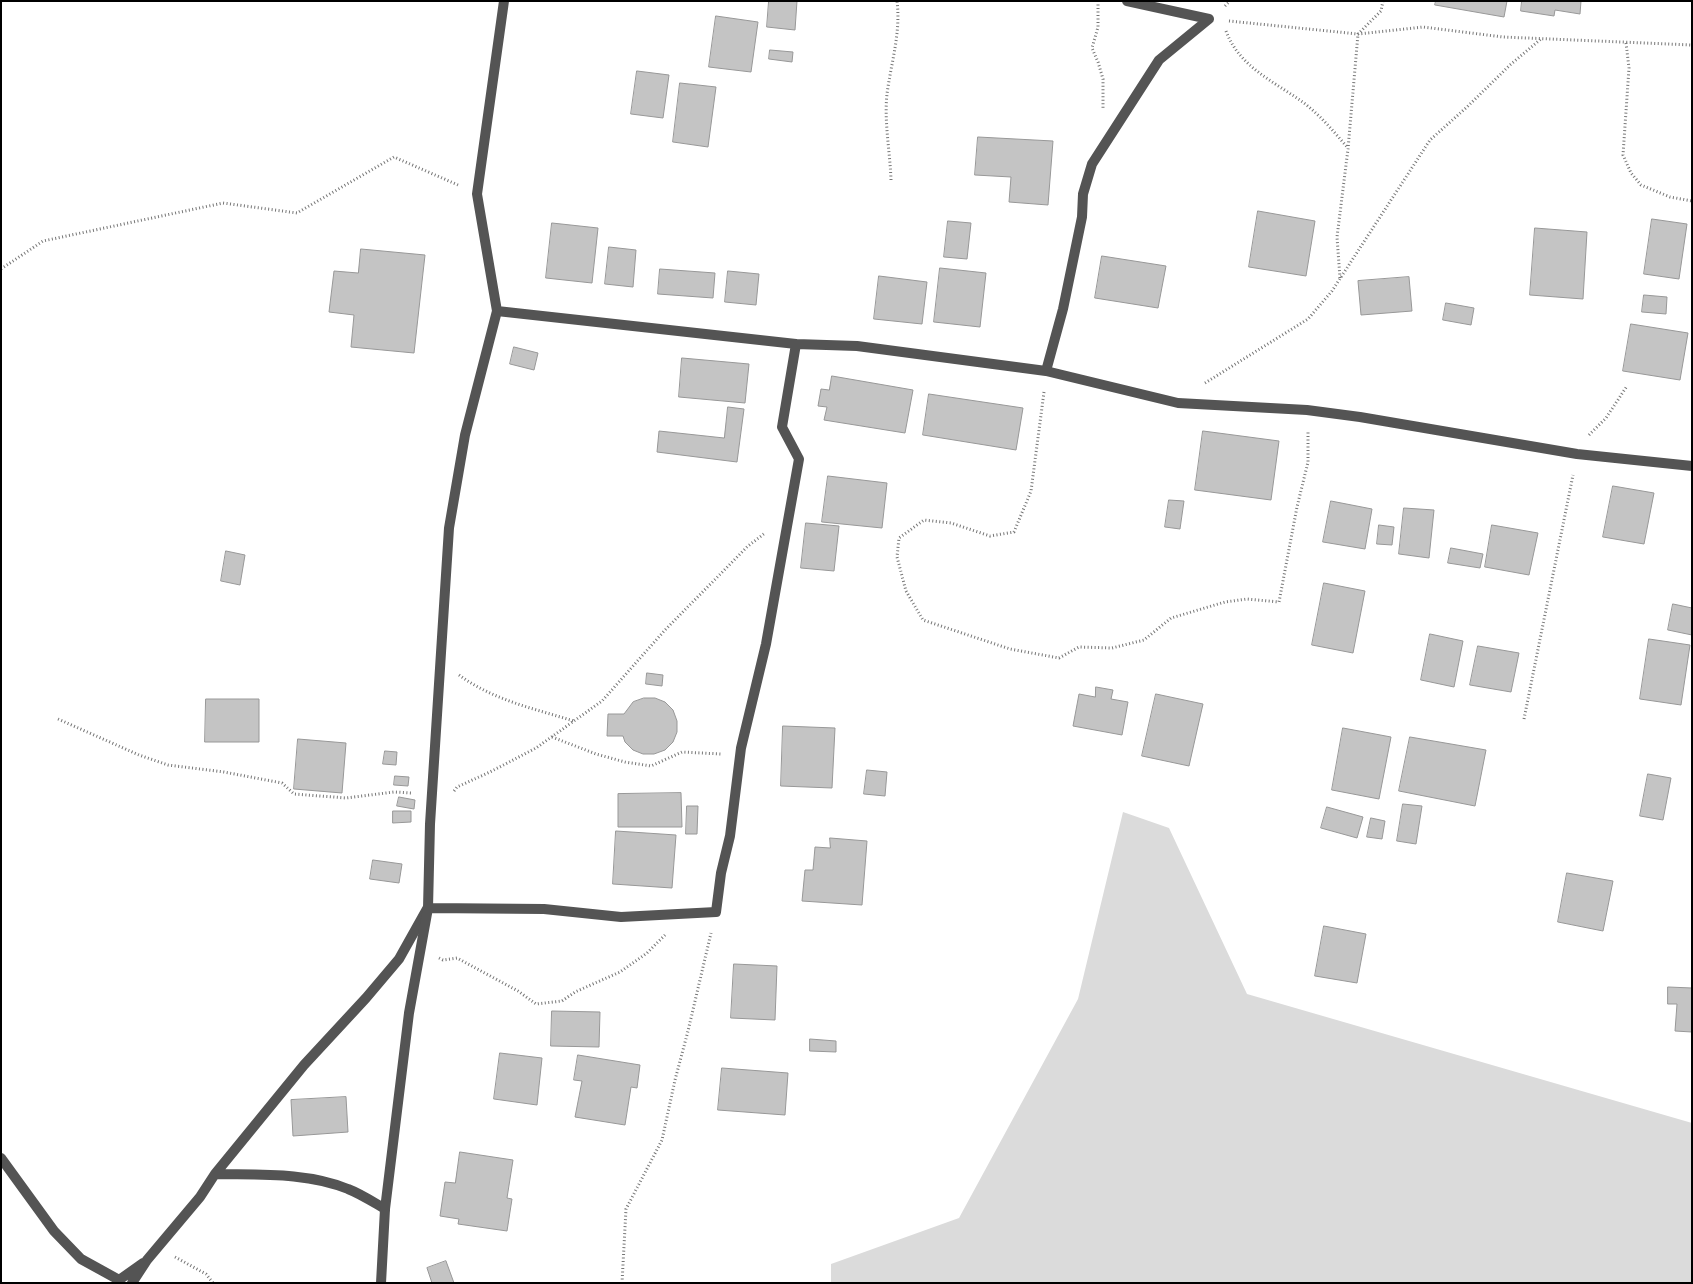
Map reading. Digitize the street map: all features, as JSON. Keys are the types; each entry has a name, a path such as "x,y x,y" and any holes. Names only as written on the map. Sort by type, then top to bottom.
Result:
{"street":[{"path":"380,1283 385,1209 409,1012 428,908 432,796 448,528 465,435 497,311 477,194 504,1"},
{"path":"1127,1 1209,19"},
{"path":"1046,371 1063,309 1082,217 1083,194 1092,164 1159,60 1209,19"},
{"path":"497,311 796,344 857,346 1046,371 1178,403 1307,410 1369,418 1577,454 1692,466"},
{"path":"428,908 544,909 620,917 716,912 721,873 730,836 740,755 766,644 799,459 782,427 796,344"},
{"path":"132,1283 148,1260 200,1197 215,1174 304,1065 399,959 428,908"},
{"path":"1,1158 54,1231 82,1259 117,1281 148,1260"},
{"path":"215,1174 283,1176 322,1180 349,1189 385,1209"}],"path":[{"path":"891,180 887,94 899,17 897,1"},
{"path":"1098,1 1098,27 1092,48 1103,79 1103,109 1110,135"},
{"path":"1340,279 1337,237 1348,148 1358,34 1382,11 1383,1"},
{"path":"1209,19 1358,34 1423,27 1503,37 1692,45"},
{"path":"1223,21 1228,37 1240,55 1261,75 1305,104 1322,118 1348,148"},
{"path":"1178,403 1208,380 1308,319 1340,279 1430,140 1510,65 1541,39"},
{"path":"1626,43 1629,68 1623,155 1630,173 1641,185 1670,198 1692,201"},
{"path":"1,269 43,241 223,203 297,213 394,157 477,194"},
{"path":"1046,371 1031,491 1014,532 990,536 951,523 924,520 898,538 897,557 906,590 923,620 1010,649 1059,658 1079,647 1112,648 1144,640 1171,618 1217,604 1247,599 1279,602 1297,507 1308,462 1307,410"},
{"path":"1524,719 1577,454 1590,434 1606,418 1627,386"},
{"path":"452,794 457,787 520,756 552,737 602,701 665,630 748,546 789,516"},
{"path":"441,661 474,686 517,704 574,721"},
{"path":"58,719 139,755 168,765 224,772 282,783 294,794 346,798 402,792 432,796"},
{"path":"552,737 596,754 624,762 651,766 682,752 740,755"},
{"path":"622,1283 626,1210 662,1140 716,912"},
{"path":"419,957 430,952 442,960 457,958 518,991 536,1004 562,1001 575,992 620,972 647,953 689,913"},
{"path":"170,1256 206,1274 213,1283"}],"shaded area":[{"path":"1123,812 1169,828 1247,994 1692,1123 1692,1283 831,1283 831,1264 959,1218 1078,999"}],"building":[{"path":"769,1 797,1 795,30 767,27"},
{"path":"1436,1 1507,1 1504,17 1435,5"},
{"path":"1522,1 1581,1 1580,14 1555,10 1554,16 1521,11"},
{"path":"716,16 758,22 751,72 709,67"},
{"path":"770,50 793,52 792,62 769,59"},
{"path":"637,71 669,75 663,118 631,114"},
{"path":"680,83 716,87 708,147 673,142"},
{"path":"978,137 1053,141 1048,205 1009,202 1011,177 975,175"},
{"path":"1258,211 1315,221 1306,276 1249,267"},
{"path":"1652,219 1687,224 1679,279 1644,274"},
{"path":"948,221 971,223 967,259 944,257"},
{"path":"552,223 598,228 592,283 546,278"},
{"path":"1535,228 1587,232 1583,299 1530,295"},
{"path":"609,247 636,250 633,287 605,284"},
{"path":"361,249 425,255 414,353 351,347 354,315 329,312 334,271 358,273"},
{"path":"1102,256 1166,266 1158,308 1095,298"},
{"path":"940,268 986,273 980,327 934,322"},
{"path":"660,269 715,273 713,298 658,294"},
{"path":"728,271 759,274 756,305 725,302"},
{"path":"879,276 927,282 922,324 874,319"},
{"path":"1409,277 1412,311 1361,315 1358,281"},
{"path":"1644,295 1667,297 1666,314 1642,312"},
{"path":"1446,303 1474,308 1471,325 1443,320"},
{"path":"1631,324 1688,333 1680,380 1623,371"},
{"path":"514,347 538,353 534,370 510,364"},
{"path":"682,358 749,364 745,403 679,397"},
{"path":"832,376 913,390 905,433 824,420 827,407 818,406 821,389 829,390"},
{"path":"929,394 1023,408 1016,450 923,435"},
{"path":"728,407 744,409 737,462 657,452 659,431 724,438"},
{"path":"1203,431 1279,441 1271,500 1195,490"},
{"path":"828,476 887,483 882,528 822,522"},
{"path":"1613,486 1654,493 1644,544 1603,537"},
{"path":"1169,500 1184,501 1180,529 1165,527"},
{"path":"1331,501 1372,509 1365,549 1323,542"},
{"path":"1404,508 1434,510 1429,558 1399,554"},
{"path":"806,523 839,526 834,571 801,568"},
{"path":"1379,525 1394,527 1392,545 1377,544"},
{"path":"1492,525 1538,533 1529,575 1485,567"},
{"path":"1451,548 1483,554 1480,568 1448,563"},
{"path":"226,551 245,555 240,585 221,581"},
{"path":"1324,583 1365,591 1353,653 1312,645"},
{"path":"1673,604 1692,608 1692,635 1668,630"},
{"path":"1430,634 1463,641 1454,687 1421,680"},
{"path":"1649,639 1690,645 1681,705 1640,699"},
{"path":"1478,646 1519,653 1511,692 1470,685"},
{"path":"647,673 663,675 662,686 646,684"},
{"path":"1096,687 1113,690 1111,699 1128,702 1122,735 1073,726 1079,694 1095,697"},
{"path":"1156,694 1203,704 1189,766 1142,756"},
{"path":"644,698 655,698 665,702 673,710 677,721 677,732 673,742 665,750 654,754 643,754 633,750 625,742 623,736 607,736 608,714 624,714 633,702"},
{"path":"206,699 259,699 259,742 205,742"},
{"path":"783,726 835,728 832,788 781,786"},
{"path":"1343,728 1391,737 1379,799 1332,790"},
{"path":"1410,737 1486,750 1475,806 1399,791"},
{"path":"298,739 346,743 342,793 294,789"},
{"path":"385,751 397,752 396,765 383,764"},
{"path":"867,770 887,772 885,796 864,794"},
{"path":"1648,774 1671,778 1663,820 1640,816"},
{"path":"395,776 409,777 408,786 394,785"},
{"path":"681,793 682,827 618,827 618,794"},
{"path":"399,797 415,800 414,809 397,806"},
{"path":"1403,804 1422,806 1416,844 1397,841"},
{"path":"687,806 698,806 697,834 686,834"},
{"path":"1327,807 1363,817 1357,838 1321,828"},
{"path":"393,811 411,811 411,822 393,823"},
{"path":"1371,818 1385,821 1382,839 1367,837"},
{"path":"616,831 676,835 672,888 613,884"},
{"path":"830,838 867,841 862,905 802,901 805,870 813,870 815,847 830,848"},
{"path":"373,860 402,864 399,883 370,879"},
{"path":"1567,873 1613,881 1603,931 1558,922"},
{"path":"1324,926 1366,934 1357,983 1315,976"},
{"path":"734,964 777,966 775,1020 731,1018"},
{"path":"1668,987 1692,988 1692,1032 1675,1031 1677,1004 1668,1004"},
{"path":"552,1011 600,1012 599,1047 551,1046"},
{"path":"810,1039 836,1041 836,1052 810,1051"},
{"path":"500,1053 542,1058 537,1105 494,1099"},
{"path":"578,1055 640,1065 637,1088 631,1087 625,1125 575,1117 582,1081 574,1080"},
{"path":"722,1068 788,1073 785,1115 718,1110"},
{"path":"346,1097 348,1132 293,1136 291,1100"},
{"path":"460,1152 513,1160 507,1198 512,1199 507,1231 458,1224 459,1219 440,1216 445,1182 455,1183"},
{"path":"446,1261 454,1283 432,1283 427,1268"}]}
